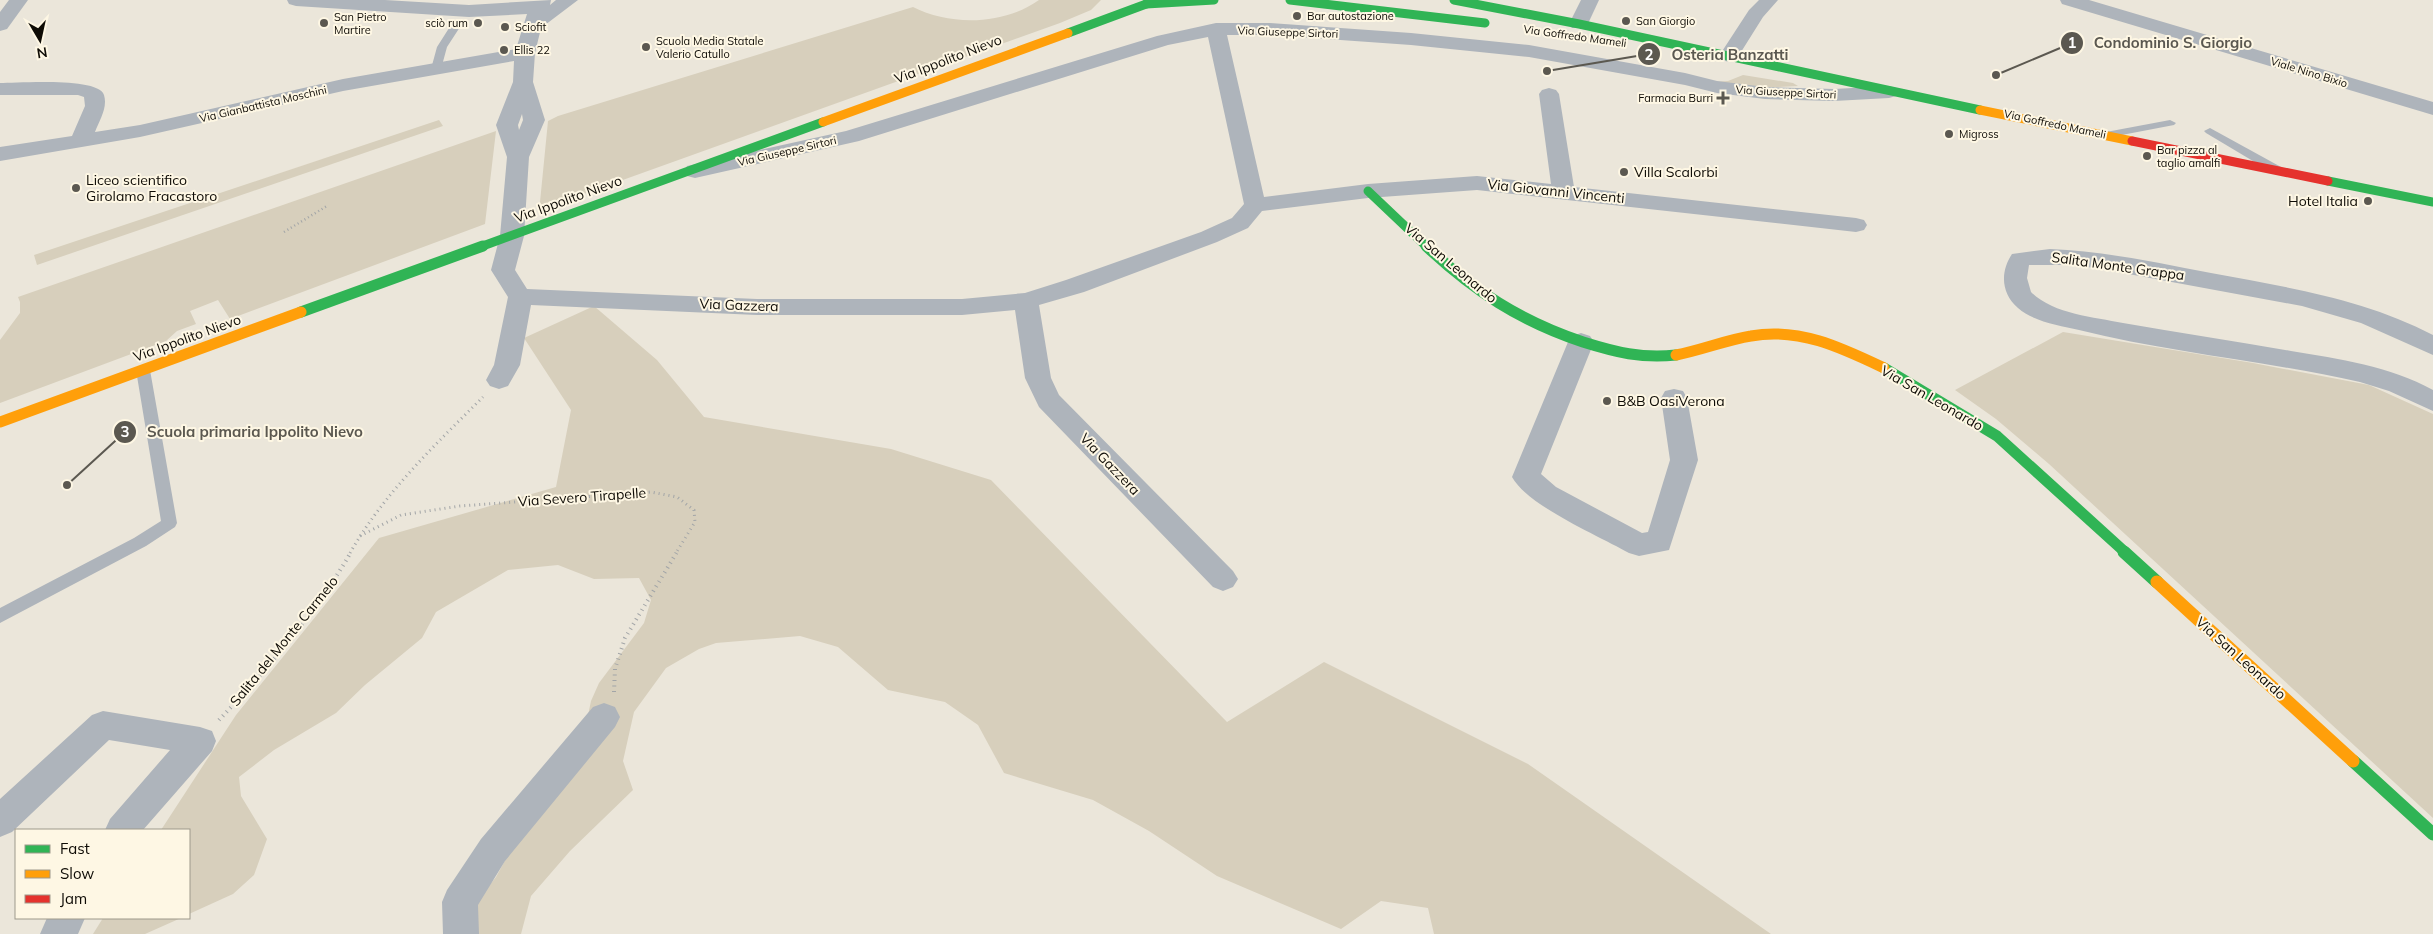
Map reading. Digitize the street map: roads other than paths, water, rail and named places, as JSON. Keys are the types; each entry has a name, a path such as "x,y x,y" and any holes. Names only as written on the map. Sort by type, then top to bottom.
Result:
{"street":[{"path":"0,24 19,0"},
{"path":"296,0 462,19 538,11 569,0"},
{"name":"Via Ippolito Nievo","path":"0,422 1151,2 1214,0"},
{"path":"1290,0 1493,24"},
{"name":"Via Goffredo Mameli","path":"1454,0 1585,31 1734,57 1889,92 2433,202"},
{"path":"1585,31 1590,0"},
{"name":"Via Giuseppe Sirtori","path":"1685,78 1724,75 1730,72 1734,57 1756,14 1770,0"},
{"name":"Viale Nino Bixio","path":"2069,0 2433,109"},
{"path":"1108,18 1117,3"},
{"path":"1419,14 1428,11 1432,4"},
{"path":"1474,22 1467,17 1466,12 1474,7 1484,6"},
{"path":"499,380 508,365 520,297 503,270 512,236 518,158 534,120 523,82 525,53 538,11"},
{"name":"Via Giuseppe Sirtori","path":"671,176 771,155 902,122 1164,40 1216,30 1279,29 1520,50 1685,78 1717,87 1765,93 1834,96 1889,92"},
{"path":"1216,30 1255,205"},
{"name":"Via Goffredo Mameli","path":"1585,31 1620,43 1678,46"},
{"name":"Via Gianbattista Moschini","path":"0,154 201,118 343,85 525,53"},
{"path":"0,88 81,89 94,94 95,106 81,140"},
{"path":"1550,94 1563,191"},
{"name":"Via Giuseppe Sirtori","path":"848,113 872,123 902,122"},
{"name":"Via Giovanni Vincenti","path":"1255,205 1368,191 1477,182 1856,225"},
{"name":"Via San Leonardo","path":"1368,191 1431,249 1498,303 1581,342 1628,357 1669,358 1703,351 1762,334 1785,332 1799,334 1871,362 1951,406 1997,436 2433,834"},
{"name":"Via Gazzera","path":"520,297 757,307 962,307 1026,301 1075,286 1200,240 1240,223 1255,205"},
{"name":"Salita Monte Grappa","path":"2433,346 2404,331 2351,311 2297,297 2178,274 2071,258 2038,256 2020,259 2014,268 2015,281 2022,298 2038,308 2063,318 2115,330 2329,366 2388,381 2433,402"},
{"name":"Via Gazzera","path":"1026,301 1038,378 1048,400 1223,579"},
{"path":"1581,342 1526,477 1546,494 1639,545 1659,542 1684,460 1674,398"},
{"path":"461,934 460,902 493,850 604,717"},
{"path":"0,821 103,725 200,741 123,829"},
{"path":"58,934 66,919"}],"lane":[{"path":"436,69 442,47 462,19"},
{"path":"2106,135 2170,123"},
{"path":"2210,131 2277,170"},
{"path":"0,616 140,542 169,523 143,370"},
{"path":"0,606 20,605"}],"place":[{"name":"Bar autostazione","path":"1297,16"},
{"name":"San Giorgio","path":"1626,21"},
{"name":"San Pietro Martire","path":"324,23"},
{"name":"sciò rum","path":"478,23"},
{"name":"Sciofit","path":"505,27"},
{"name":"Scuola Media Statale Valerio Catullo","path":"646,47"},
{"name":"Ellis 22","path":"504,50"},
{"name":"Osteria Banzatti","path":"1547,71"},
{"name":"Condominio S. Giorgio","path":"1996,75"},
{"name":"Farmacia Burri","path":"1723,98"},
{"name":"Migross","path":"1949,134"},
{"name":"Bar pizza al taglio amalfi","path":"2147,156"},
{"name":"Villa Scalorbi","path":"1624,172"},
{"name":"Liceo scientifico Girolamo Fracastoro","path":"76,188"},
{"name":"Hotel Italia","path":"2368,201"},
{"name":"B&B OasiVerona","path":"1607,401"},
{"name":"Scuola primaria Ippolito Nievo","path":"67,485"}]}
